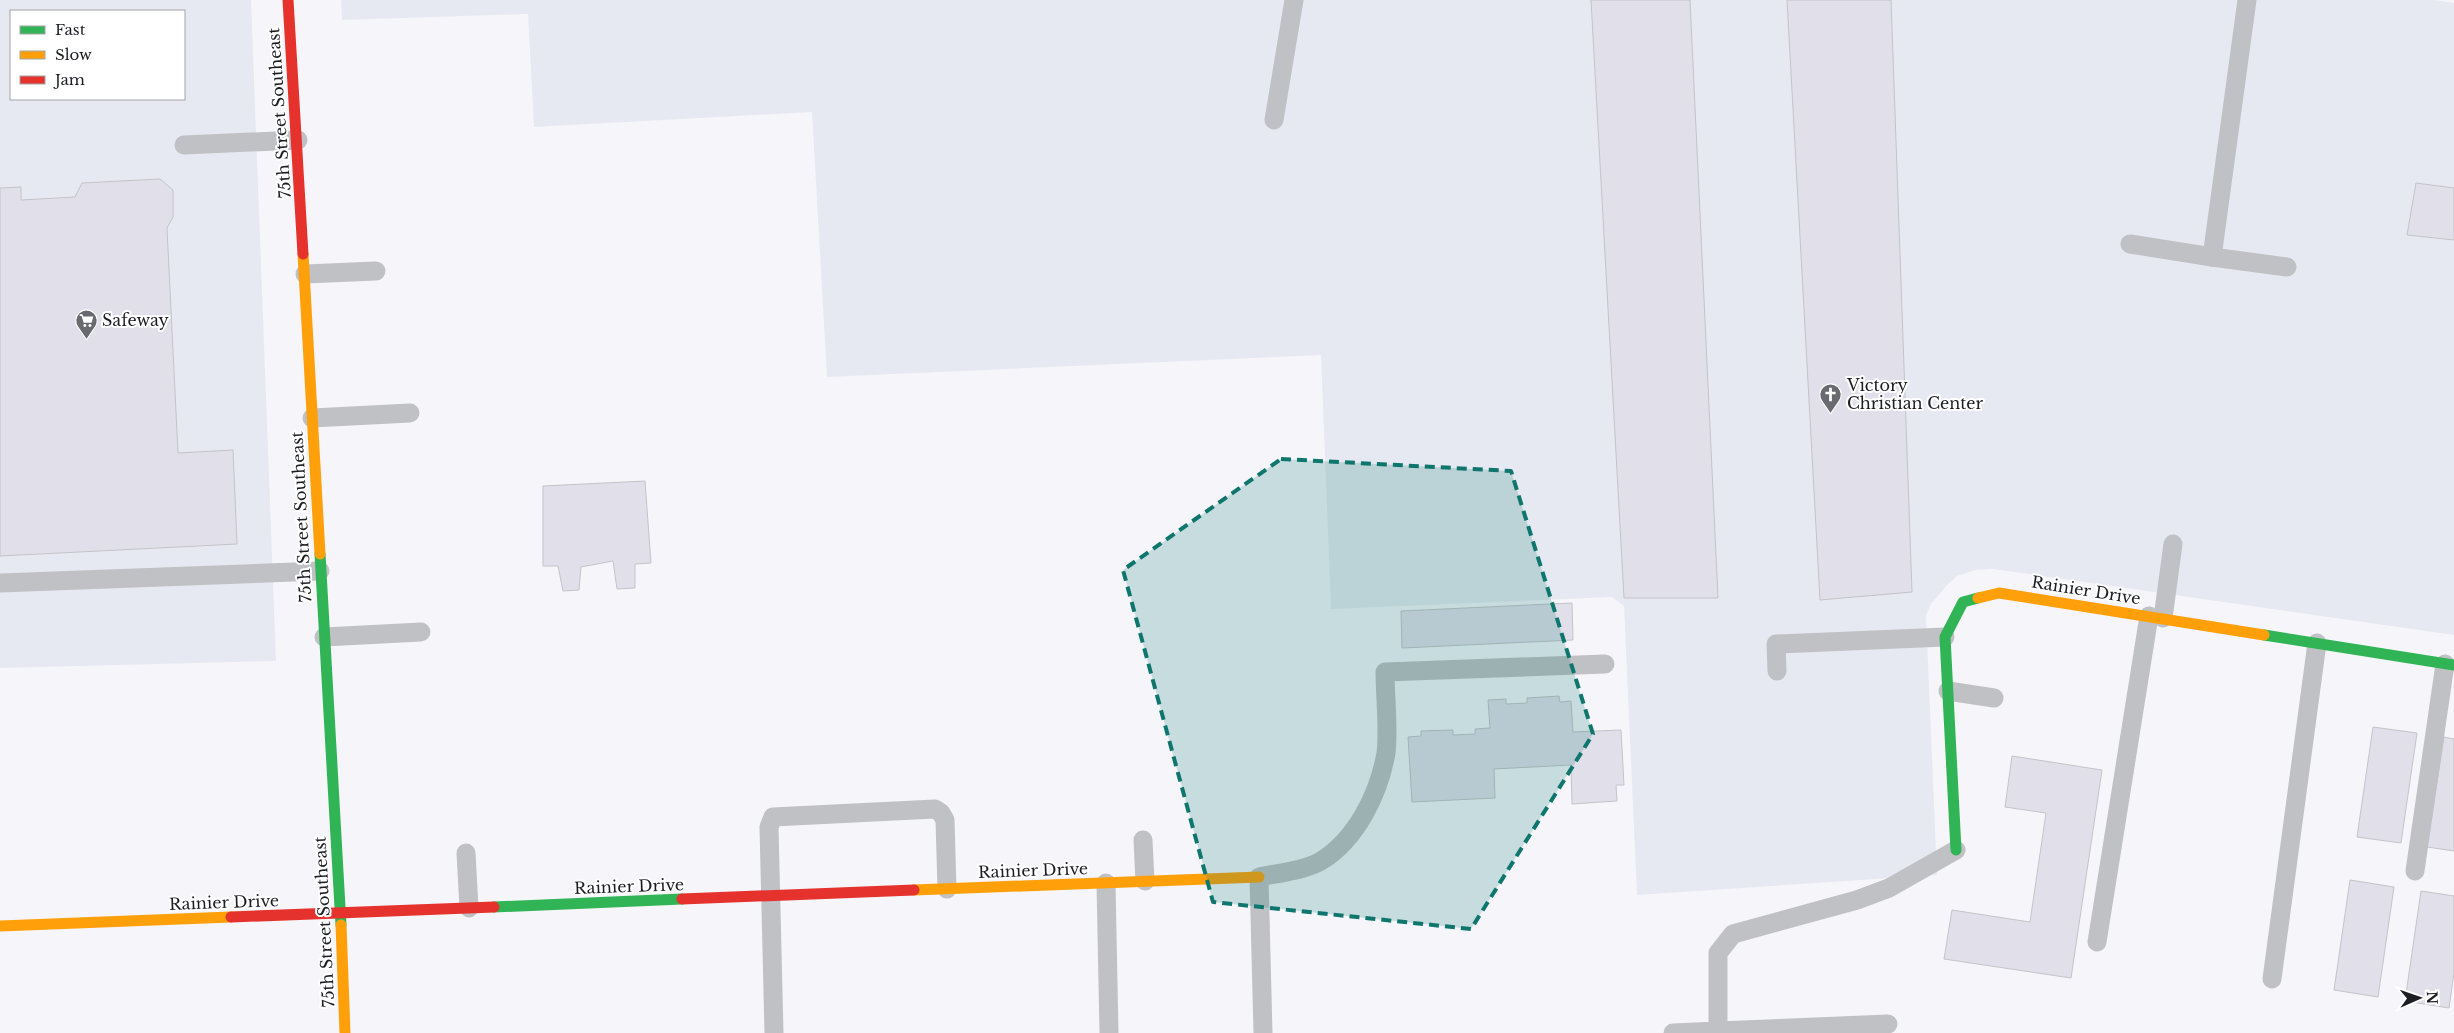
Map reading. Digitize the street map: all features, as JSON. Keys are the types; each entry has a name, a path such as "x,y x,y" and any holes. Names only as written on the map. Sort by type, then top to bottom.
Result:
{"street":[{"name":"75th Street Southeast","path":"288,0 298,140 320,571 341,913 345,1033"},
{"name":"Rainier Drive","path":"1945,637 1963,602 1999,593 2450,664"},
{"path":"1945,637 1956,850"},
{"name":"Rainier Drive","path":"0,926 1259,877"}],"lane":[{"path":"1274,120 1294,0"},
{"path":"2212,257 2247,0"},
{"path":"184,145 298,140"},
{"path":"2130,244 2287,267"},
{"path":"305,274 376,271"},
{"path":"312,418 410,413"},
{"path":"2097,942 2156,617 2173,544"},
{"path":"0,583 320,571"},
{"path":"324,637 421,632"},
{"path":"1777,671 1776,644 1945,637"},
{"path":"2272,979 2317,643"},
{"path":"1263,1033 1259,877 1301,869 1321,860 1350,837 1370,802 1386,752 1385,672 1606,664"},
{"path":"2415,871 2450,664"},
{"path":"1948,691 1994,698"},
{"path":"774,1033 769,896 769,827 773,817 935,809 942,812 945,820 947,889"},
{"path":"1143,840 1145,882"},
{"path":"1718,1031 1718,953 1733,934 1857,900 1889,888 1956,850"},
{"path":"466,853 469,908"},
{"path":"1106,883 1109,1033"},
{"path":"1673,1033 1888,1024"}],"highlighted area":[{"path":"1281,459 1511,471 1593,734 1471,929 1213,902 1123,570"}],"shaded area":[{"path":"0,0 251,0 276,661 0,668"},
{"path":"341,0 2435,0 2454,3 2454,635 1993,569 1975,570 1957,576 1948,584 1931,604 1926,615 1937,875 1637,895 1624,606 1612,597 1331,609 1321,355 827,377 812,112 534,127 528,14 342,20"}],"building":[{"path":"1591,0 1690,0 1718,598 1624,598"},
{"path":"1787,0 1891,0 1912,592 1820,600"},
{"name":"Safeway","path":"160,179 173,190 173,217 167,228 178,453 233,450 237,544 0,556 0,188 21,187 21,200 75,197 82,183"},
{"path":"2416,183 2454,188 2454,240 2407,235"},
{"path":"645,481 651,563 635,564 635,588 617,589 613,561 581,567 579,590 563,591 558,566 543,566 543,486"},
{"path":"1572,603 1573,640 1402,648 1401,611"},
{"path":"1559,696 1560,702 1571,701 1573,732 1621,730 1624,785 1616,785 1617,801 1572,804 1571,765 1494,769 1495,798 1412,802 1408,737 1421,736 1421,731 1453,730 1453,735 1475,734 1475,729 1490,728 1488,700 1506,699 1506,704 1527,703 1527,698"},
{"path":"2373,727 2417,733 2401,843 2357,837"},
{"path":"2444,737 2454,739 2454,851 2427,847"},
{"path":"2012,756 2102,770 2071,978 1944,959 1952,910 2030,922 2046,813 2005,807"},
{"path":"2350,880 2394,887 2378,997 2334,990"},
{"path":"2421,891 2454,896 2454,973 2449,1008 2405,1001"}],"traffic: fast":[{"path":"320,554 341,925"},
{"path":"1956,850 1945,637 1963,602 1978,598"},
{"path":"2264,635 2454,665"},
{"path":"494,907 682,899"}],"traffic: slow":[{"path":"303,254 320,554"},
{"path":"1978,598 1999,593 2264,635"},
{"path":"914,890 1259,877"},
{"path":"0,926 231,917"},
{"path":"341,925 345,1033"}],"traffic: jam":[{"path":"288,0 303,254"},
{"path":"682,899 914,890"},
{"path":"231,917 494,907"}],"place":[{"name":"Safeway","path":"86,339"},
{"name":"Victory Christian Center","path":"1831,413"}]}
